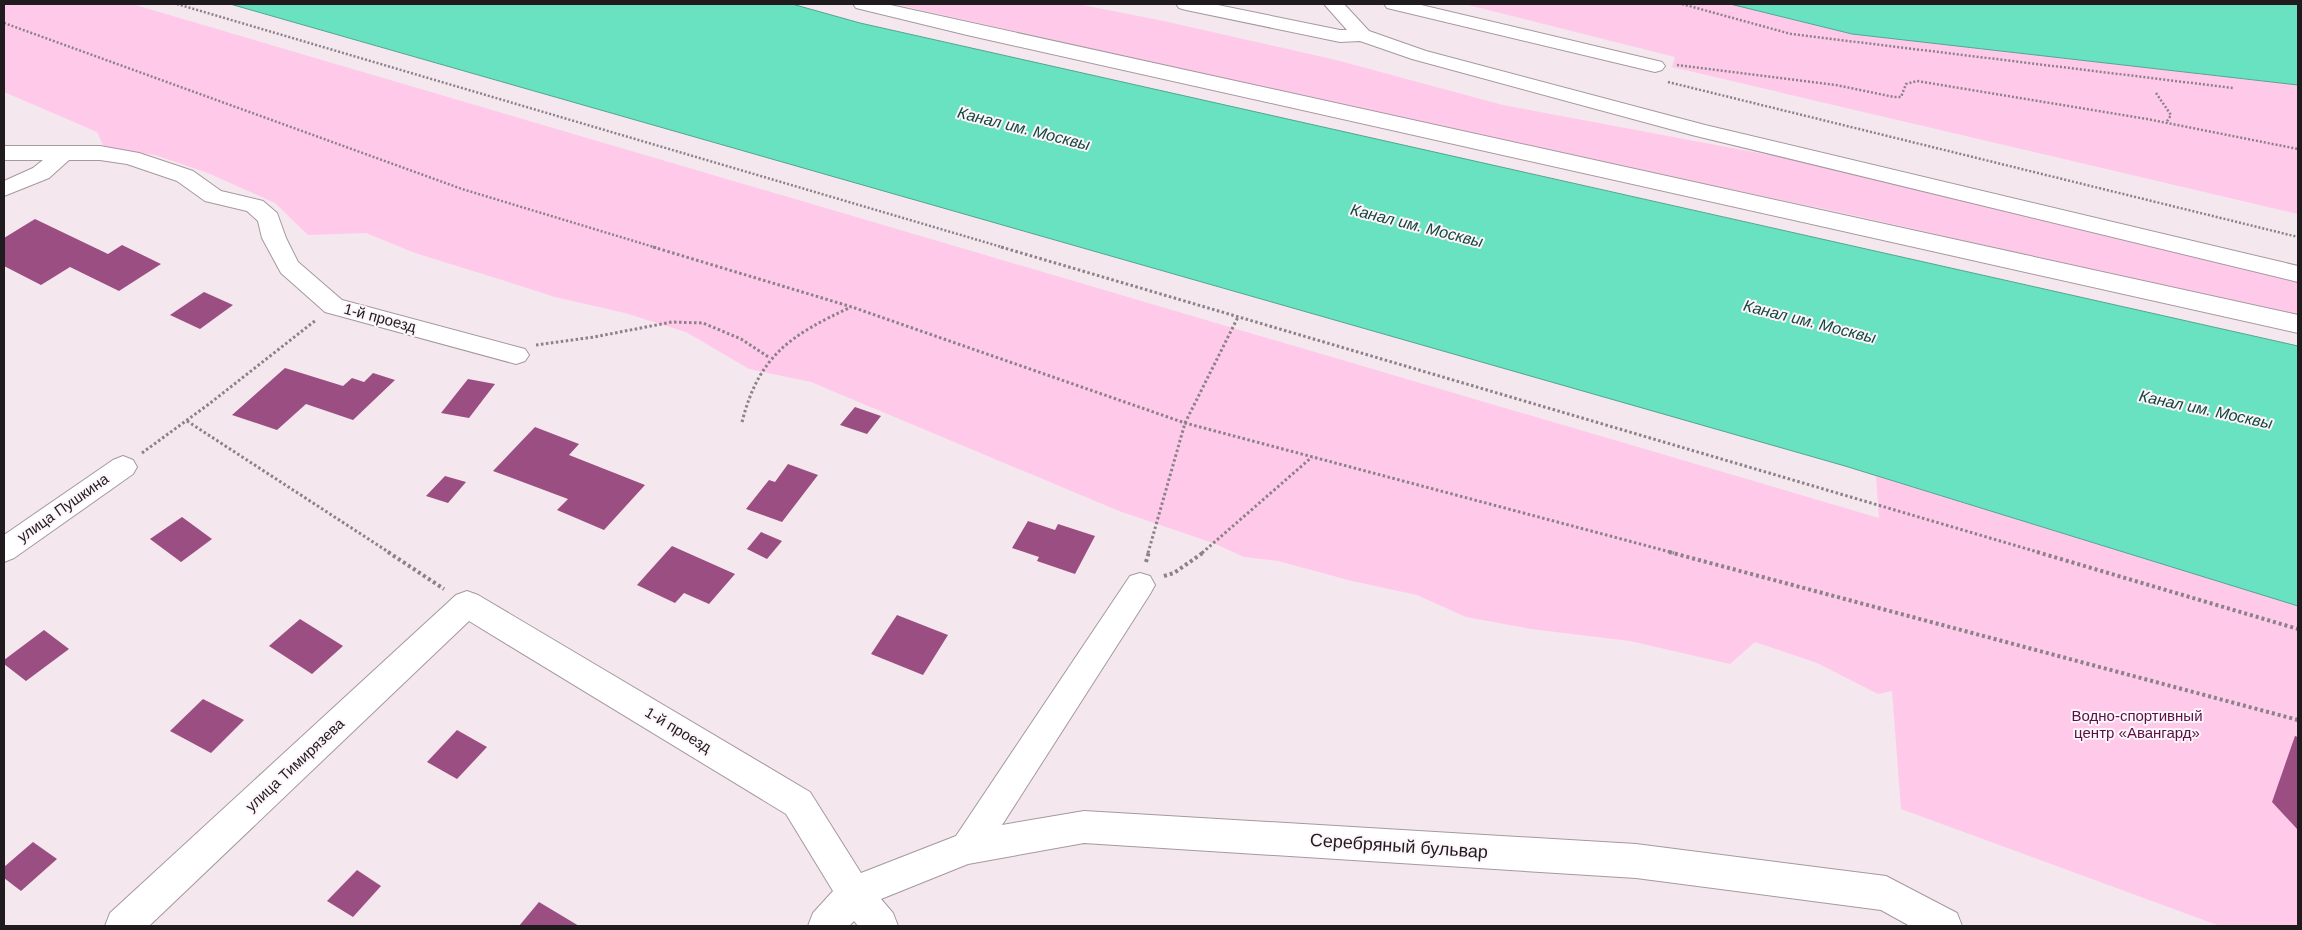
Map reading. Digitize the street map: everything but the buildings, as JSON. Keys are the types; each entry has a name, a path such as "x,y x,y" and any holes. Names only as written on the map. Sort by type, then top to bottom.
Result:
{"street":[{"path":"863,4 967,29 2298,324"},
{"path":"1186,4 1340,36 1362,35 1419,55 1700,130 2298,274"},
{"path":"1334,4 1362,35"},
{"path":"1394,4 1655,66"},
{"path":"4,189 41,173 63,152"},
{"name":"1-й проезд","path":"4,153 100,152 131,158 185,176 213,196 255,206 269,218 274,238 289,267 334,306 516,355"},
{"name":"улица Пушкина","path":"4,550 123,467"},
{"path":"968,848 1140,585"},
{"name":"1-й проезд","path":"467,604 798,804 854,893 880,926"},
{"name":"улица Тимирязева","path":"123,926 467,604"},
{"name":"Серебряный бульвар","path":"854,893 968,848 1084,827 1636,861 1886,893 1944,926"},
{"path":"826,926 854,893"}],"path":[{"path":"177,4 2298,629"},
{"path":"1682,4 1791,34 2233,88"},
{"path":"4,23 462,189 852,307 1185,423 2298,720"},
{"path":"2298,149 2166,123 1918,81 1906,84 1901,97 1894,97 1836,85 1676,65 1655,66 1655,75 1669,82 2298,237"},
{"path":"2156,93 2171,115 2166,123"},
{"path":"123,467 187,421 334,306"},
{"path":"742,422 745,407 757,380 770,358 806,331 852,307"},
{"path":"1140,585 1185,423 1238,317"},
{"path":"516,355 540,344 594,337 672,322 703,323 741,339 770,358"},
{"path":"187,421 467,604"},
{"path":"1140,585 1174,573 1197,558 1312,457"}],"green space":[{"name":"Водно-спортивный центр «Авангард»","path":"4,4 132,4 1879,518 1876,476 2298,606 2298,926 2220,926 1901,809 1892,691 1878,694 1817,663 1755,642 1730,664 1630,641 1531,629 1466,617 1417,595 1352,581 1278,561 1244,557 1213,543 1119,511 811,382 749,369 686,332 625,313 555,297 415,253 366,233 308,235 275,203 208,173 155,155 104,147 97,132 4,92"},
{"path":"894,4 1077,4 1159,20 1336,60 1503,105 1822,165 2298,280 2298,316 1848,214 1564,154"},
{"path":"1464,4 1730,4 1852,34 2298,85 2298,214 1672,67 1675,57"}],"water":[{"name":"Канал им. Москвы","path":"230,4 792,4 860,23 2298,346 2298,606 1845,466"},
{"path":"1730,4 2298,4 2298,85 1852,34"}]}
